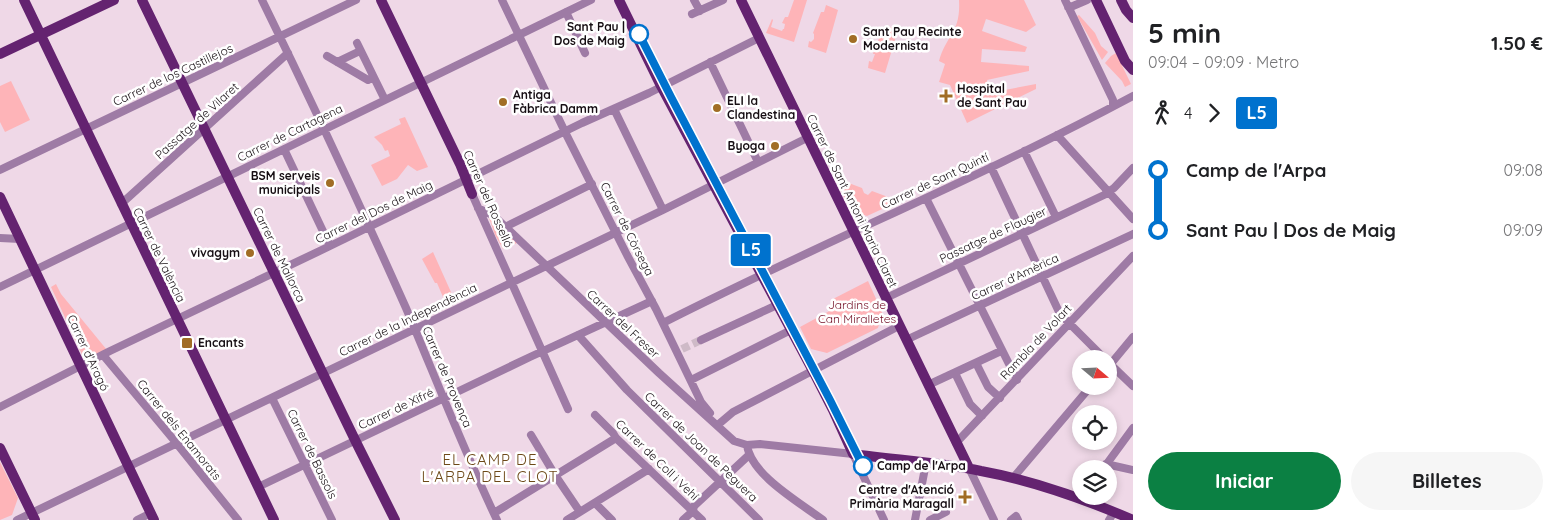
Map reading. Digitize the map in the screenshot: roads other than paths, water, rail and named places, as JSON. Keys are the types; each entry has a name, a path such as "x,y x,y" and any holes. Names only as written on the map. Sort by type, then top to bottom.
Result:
{"main road":[{"name":"Carrer de València","path":"24,0 274,520"},
{"path":"0,54 114,0"},
{"name":"Carrer de Mallorca","path":"142,0 395,520"},
{"name":"Carrer del Rosselló","path":"381,0 472,194"},
{"path":"619,0 661,86 813,371 853,454 969,468 1013,478 1072,495"},
{"name":"Carrer de Sant Antoni Maria Claret","path":"741,0 969,468"},
{"path":"1096,0 1125,60 1133,70"},
{"path":"1122,0 1126,10 1133,18"},
{"name":"Carrer d'Aragó","path":"0,197 153,517"},
{"path":"0,448 34,516"},
{"path":"1094,505 1112,516 1133,520"}],"street":[{"name":"Carrer de Provença","path":"262,0 325,130 369,227 495,516"},
{"name":"Carrer de los Castillejos","path":"0,170 356,0"},
{"name":"Carrer de Còrsega","path":"502,0 565,132 663,323 679,350 692,382 706,408 736,438 758,444"},
{"name":"Carrer de Cartagena","path":"0,287 591,0"},
{"path":"694,0 696,13 723,0"},
{"path":"1066,3 1073,6 1087,0"},
{"path":"1066,3 1112,98 1113,105"},
{"path":"566,12 585,53"},
{"name":"Carrer del Dos de Maig","path":"0,407 103,355 759,38"},
{"path":"337,62 359,47 384,100"},
{"name":"Passatge de Vilaret","path":"121,204 288,53"},
{"path":"327,56 368,80 373,77"},
{"path":"710,62 758,162"},
{"name":"Carrer de Sant Quintí","path":"663,323 761,274 991,167 1133,96"},
{"path":"614,109 663,210"},
{"path":"1057,135 1133,219"},
{"name":"Carrer de la Independència","path":"17,520 34,516 130,466 616,233 807,138"},
{"path":"284,149 330,246"},
{"path":"1024,151 1056,218"},
{"path":"991,167 1060,314 1095,350"},
{"name":"Passatge de Flaugier","path":"886,298 1109,192 1133,168"},
{"path":"505,227 592,184"},
{"name":"Carrer del Rosselló","path":"472,194 568,409"},
{"path":"926,198 1017,380"},
{"name":"Carrer del Freser","path":"478,208 494,216 732,439 737,443 747,445"},
{"name":"Carrer d'Amèrica","path":"906,340 1133,234"},
{"path":"0,238 20,239"},
{"name":"Rambla de Volart","path":"956,443 1133,256"},
{"name":"Carrer de Xifré","path":"258,487 652,301"},
{"path":"700,340 777,305"},
{"path":"720,423 733,412 899,326"},
{"path":"682,394 687,392 692,382 791,330"},
{"name":"Carrer de Joan de Peguera","path":"578,335 627,390 759,520"},
{"path":"1118,353 1133,337"},
{"path":"928,385 1001,351"},
{"name":"Carrer dels Enamorats","path":"103,355 238,520"},
{"path":"976,363 988,387 1000,398"},
{"path":"1118,372 1133,386"},
{"path":"955,373 968,401 982,416"},
{"path":"1013,478 1083,395"},
{"name":"Carrer de Bassols","path":"272,398 332,520"},
{"name":"Carrer de Coll i Vehí","path":"595,415 616,438 702,520"},
{"path":"1109,460 1133,428"},
{"path":"531,435 555,476 580,512"},
{"path":"495,516 616,438"},
{"path":"823,520 764,476 747,457 747,445 758,444 853,454 884,520"},
{"path":"683,520 693,511 694,506 747,457"},
{"path":"915,520 926,463"},
{"name":"Carrer de Sant Antoni Maria Claret","path":"969,468 994,520"},
{"path":"1117,468 1133,470"},
{"path":"567,520 649,469"},
{"path":"595,503 612,520"},
{"path":"930,520 946,512"},
{"path":"137,520 153,517"}],"tunnel":[{"path":"682,349 701,340"}],"metro line":[{"name":"L5","path":"639,34 863,466"}],"place":[{"name":"Sant Pau | Dos de Maig","path":"639,34"},
{"name":"Sant Pau Recinte Modernista","path":"853,39"},
{"name":"Hospital de Sant Pau","path":"946,96"},
{"name":"Antiga Fàbrica Damm","path":"503,102"},
{"name":"ELI la Clandestina","path":"717,108"},
{"name":"Byoga","path":"775,146"},
{"name":"BSM serveis municipals","path":"330,183"},
{"name":"vivagym","path":"250,253"},
{"name":"Encants","path":"187,343"},
{"name":"Camp de l'Arpa","path":"863,466"},
{"name":"Centre d'Atenció Primària Maragall","path":"965,497"}],"district":[{"name":"EL CAMP DE L'ARPA DEL CLOT","path":"490,468"}],"park label":[{"name":"Jardins de Can Miralletes","path":"857,312"}]}
